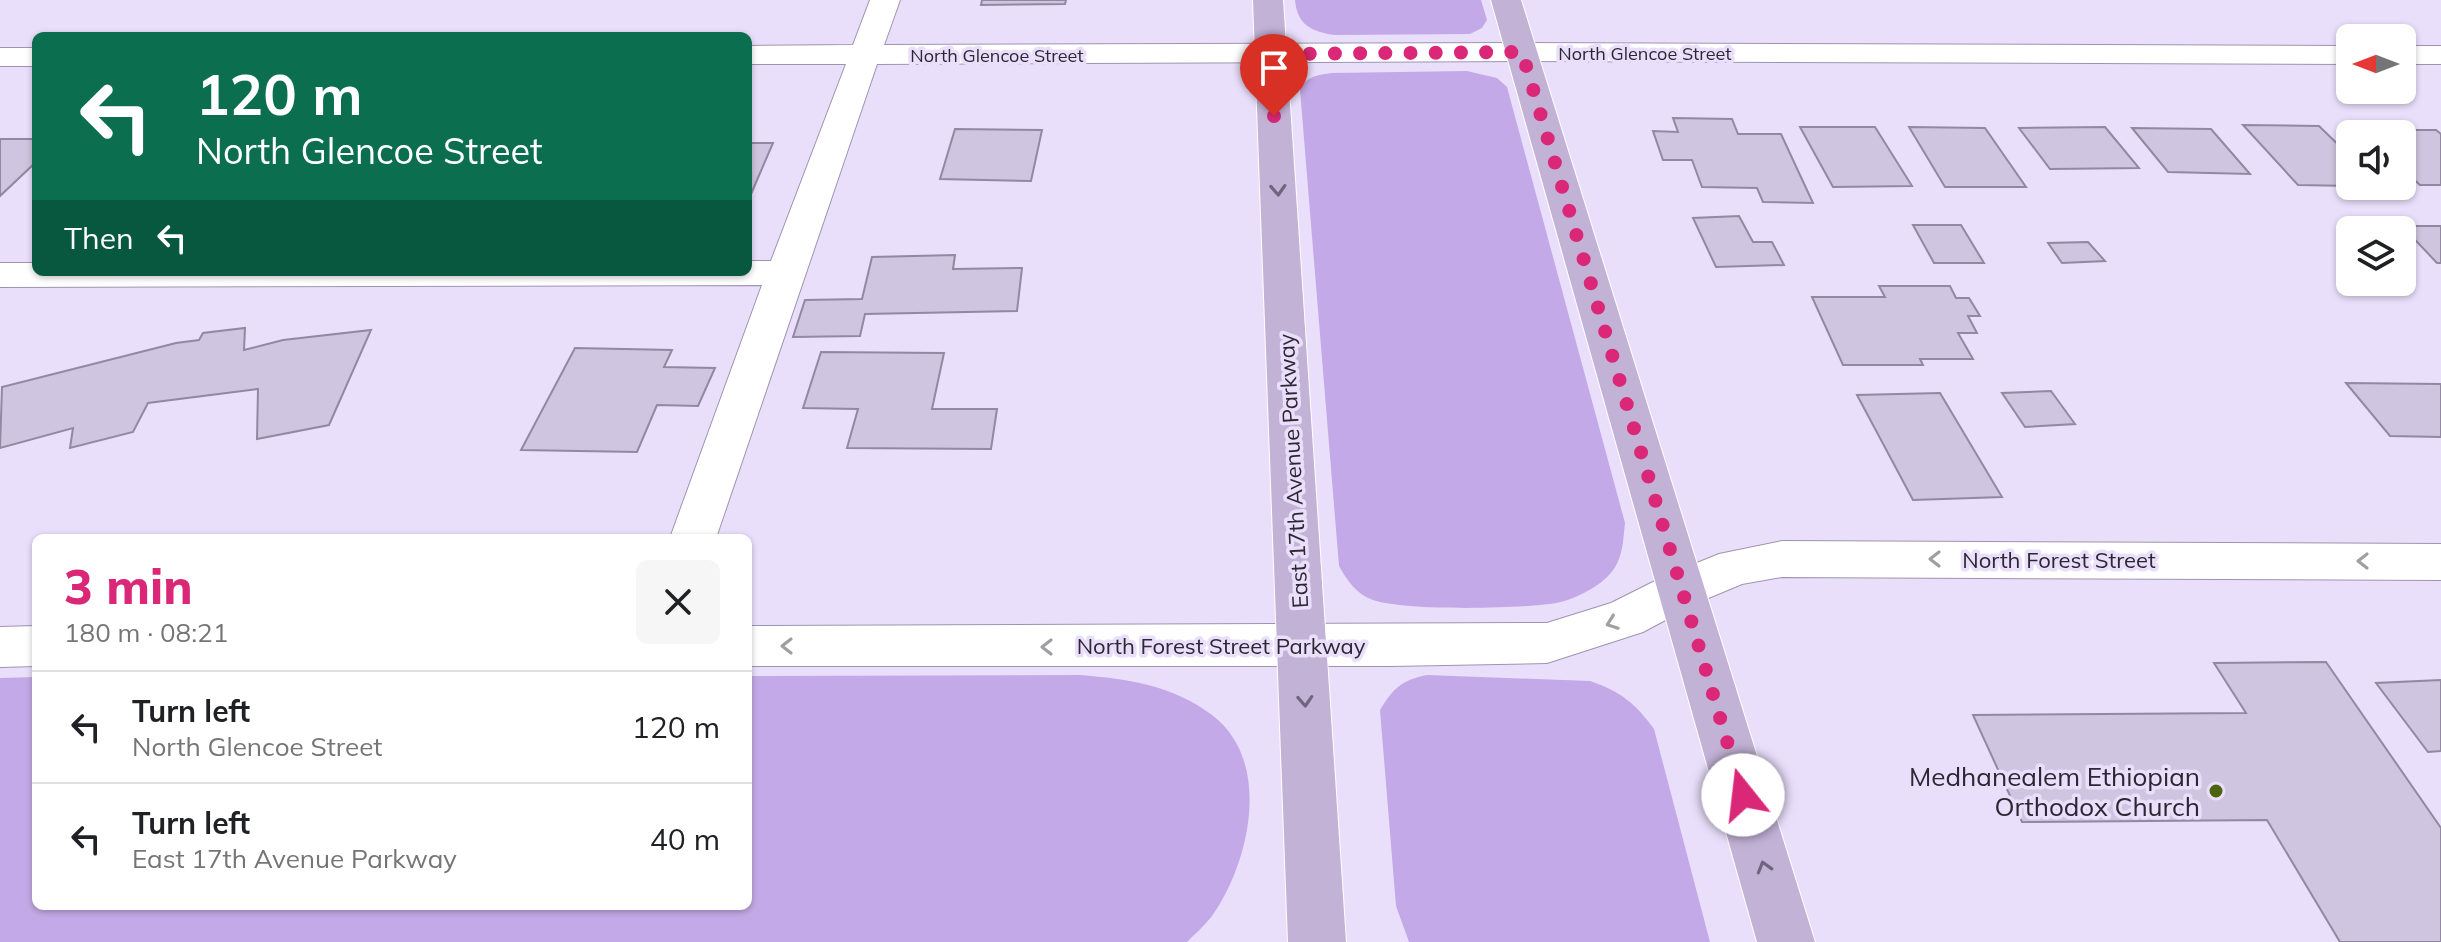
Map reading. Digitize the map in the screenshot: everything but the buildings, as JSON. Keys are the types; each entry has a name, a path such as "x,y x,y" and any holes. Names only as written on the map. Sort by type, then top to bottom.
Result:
{"main road":[{"name":"East 17th Avenue Parkway","path":"1268,0 1317,942"},
{"path":"1506,0 1786,942"}],"street":[{"path":"694,534 785,273 885,0"},
{"name":"North Glencoe Street","path":"752,55 1522,52 2336,55"},
{"path":"2416,55 2441,55"},
{"path":"0,57 32,57"},
{"path":"752,273 785,273"},
{"path":"0,275 32,275"},
{"name":"North Forest Street","path":"1682,589 1736,567 1782,559 2441,562"},
{"name":"North Forest Street Parkway","path":"752,646 1547,643 1626,618 1682,589"},
{"path":"0,647 32,646"}],"shaded area":[{"path":"1295,0 1481,0 1487,20 1482,28 1470,34 1335,35 1307,26 1299,16"},
{"path":"1467,71 1497,78 1507,87 1625,523 1620,557 1609,575 1584,593 1556,603 1463,608 1388,604 1362,594 1339,566 1300,90 1309,79 1332,73"},
{"path":"1080,675 1165,690 1212,715 1231,735 1243,758 1249,785 1249,812 1237,868 1212,916 1187,942 0,942 0,678 32,677 32,910 752,910 752,676"},
{"path":"1427,675 1590,681 1610,689 1634,705 1654,729 1710,942 1409,942 1396,906 1380,710 1399,686"}],"place":[{"name":"Medhanealem Ethiopian Orthodox Church","path":"2216,791"}],"route":[{"path":"1274,116 1271,54 1522,52 1743,795"}]}
